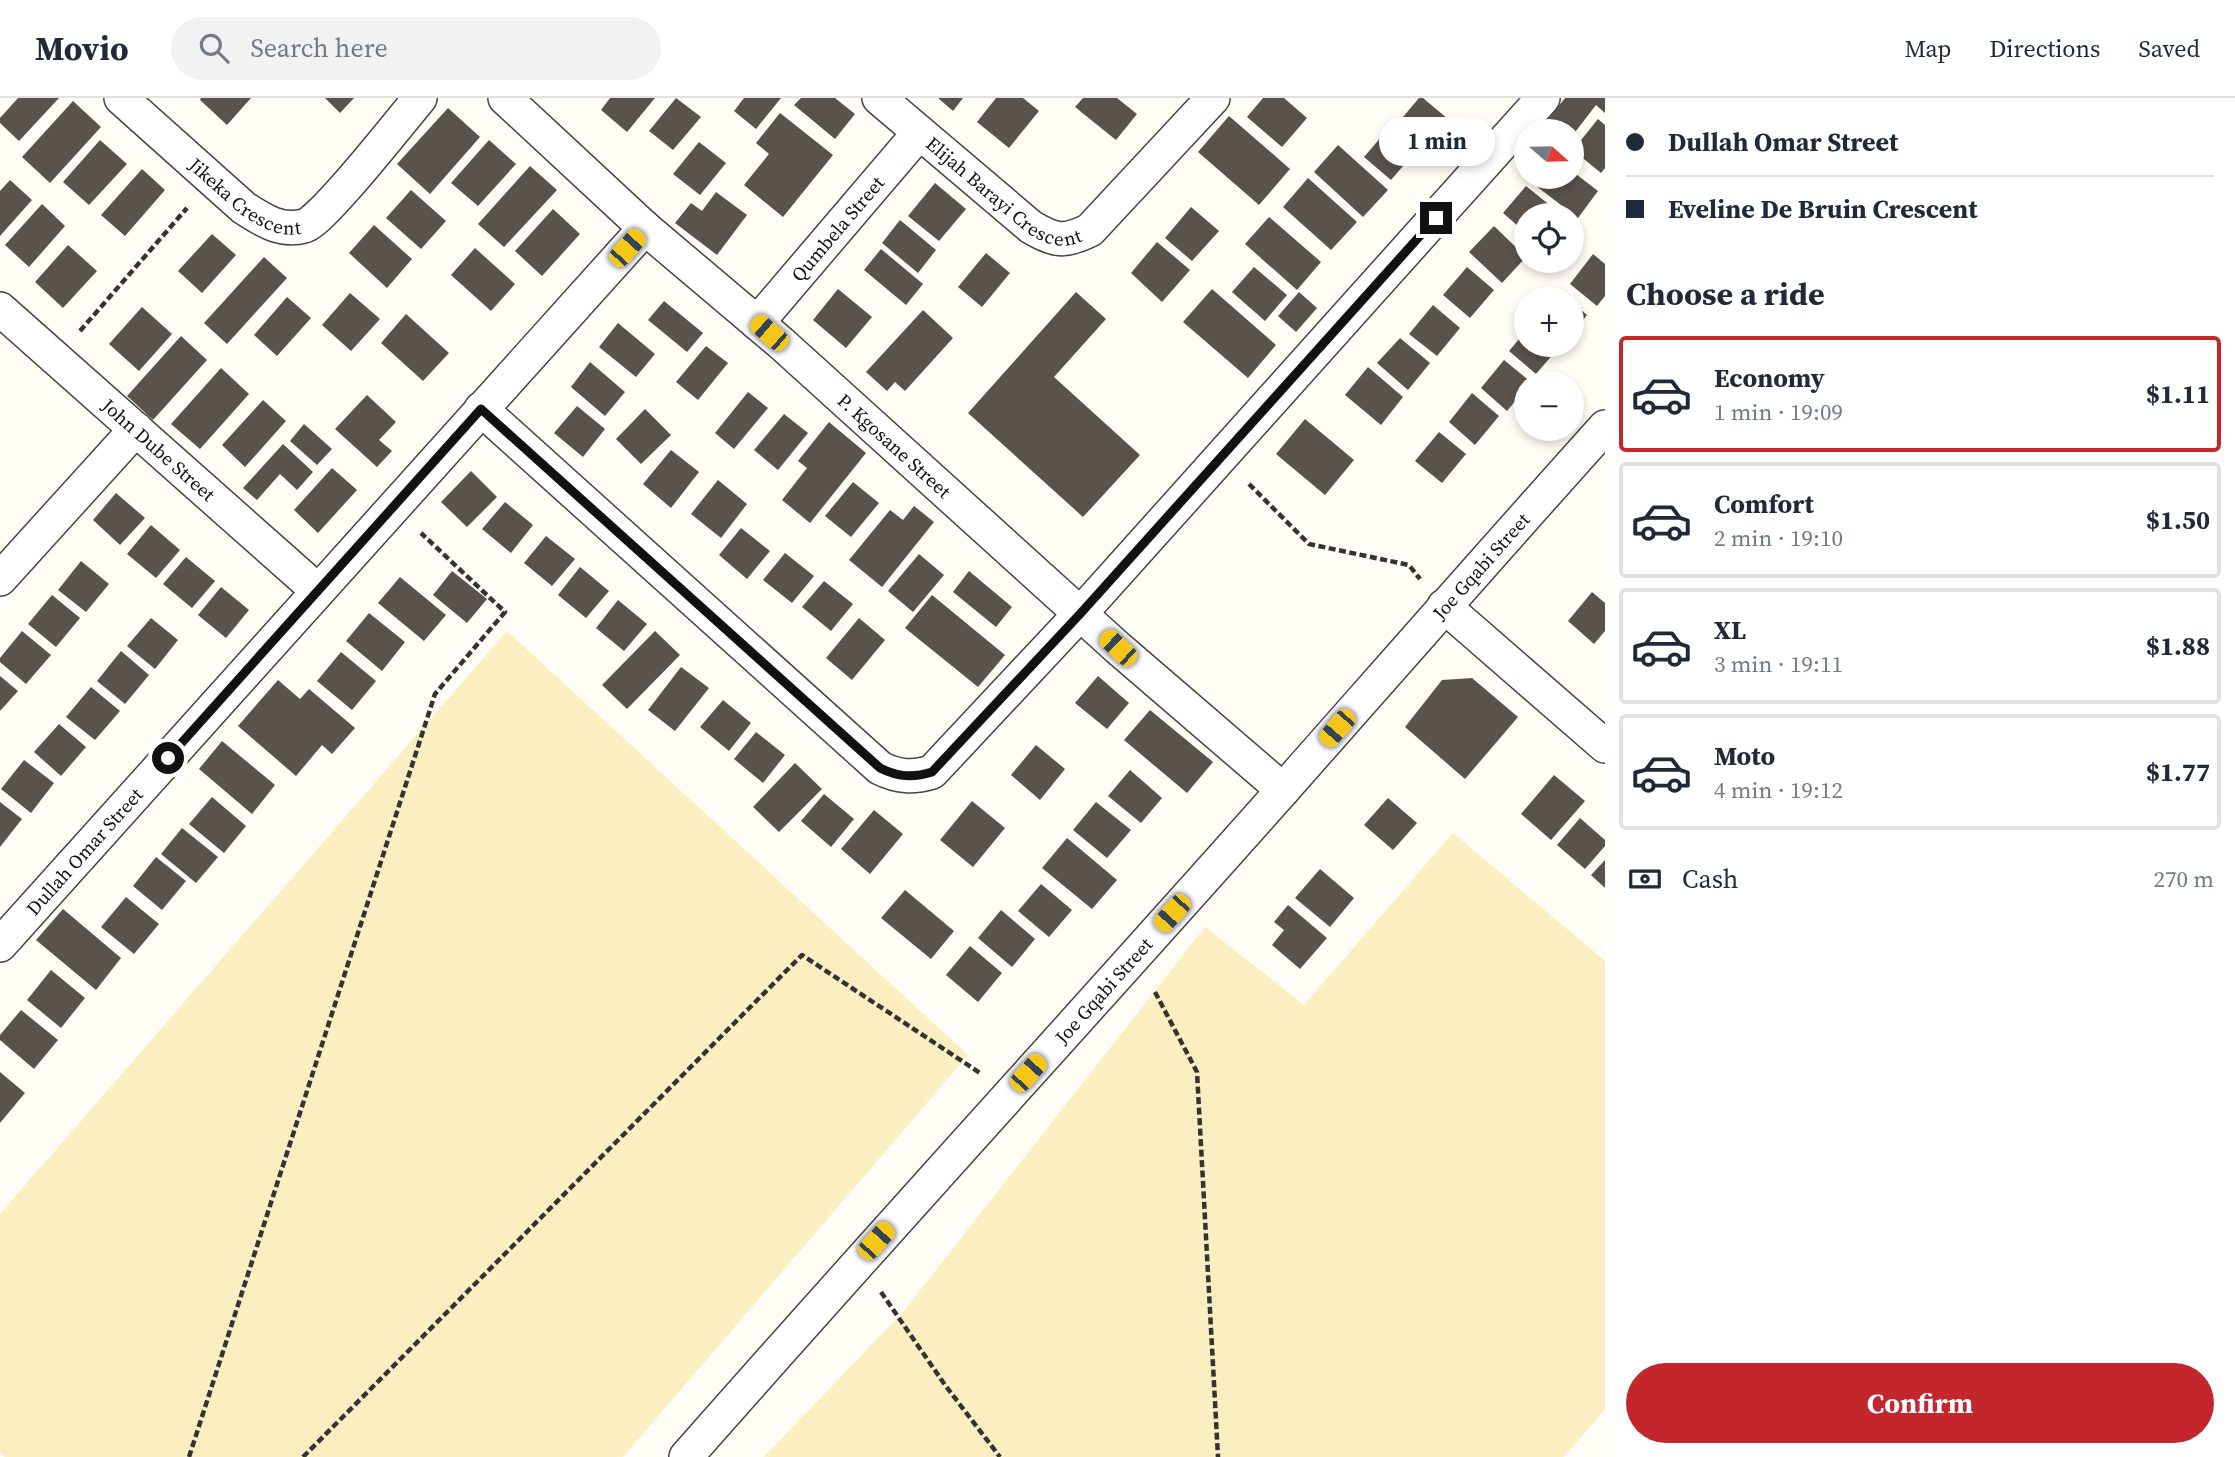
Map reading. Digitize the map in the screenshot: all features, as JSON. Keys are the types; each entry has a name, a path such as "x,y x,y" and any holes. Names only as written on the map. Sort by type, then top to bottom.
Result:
{"street":[{"name":"Jikeka Crescent","path":"121,98 244,208 266,222 285,229 308,226 337,197 420,98"},
{"name":"P. Kgosane Street","path":"505,98 645,228 758,323 1118,648 1283,790"},
{"name":"Elijah Barayi Crescent","path":"879,98 1031,227 1049,238 1070,240 1090,230 1213,98"},
{"path":"481,409 880,768 910,777 932,772 1080,614 1543,98"},
{"name":"Qumbela Street","path":"758,323 919,133"},
{"name":"Dullah Omar Street","path":"0,944 645,228"},
{"name":"John Dube Street","path":"0,309 318,591"},
{"name":"Joe Gqabi Street","path":"686,1457 1605,426"},
{"path":"0,579 135,429"},
{"path":"1444,606 1605,746"}],"path":[{"path":"56,359 212,178"},
{"path":"1222,457 1309,544 1409,565 1444,606"},
{"path":"189,1457 435,694 505,612 393,508"},
{"path":"1135,954 1197,1072 1219,1457"},
{"path":"303,1457 802,955 1010,1092"},
{"path":"859,1260 945,1385 1000,1457"}],"sand":[{"path":"507,631 968,1055 623,1457 5,1457 0,1453 0,1214"},
{"path":"1453,833 1605,961 1605,1409 1564,1457 764,1457 904,1311 1205,927 1304,1005"}],"building":[{"path":"18,98 59,98 19,141 0,123 0,118"},
{"path":"251,98 227,125 200,100"},
{"path":"325,98 354,98 340,113"},
{"path":"610,98 655,98 627,132 601,110"},
{"path":"676,98 701,117 673,150 649,131"},
{"path":"744,98 781,98 756,129 734,111"},
{"path":"801,98 835,98 855,114 835,139 794,105"},
{"path":"938,98 963,98 953,111"},
{"path":"996,98 1023,98 1039,111 1009,148 977,122"},
{"path":"1083,98 1117,98 1137,114 1116,140 1075,107"},
{"path":"1263,98 1284,98 1307,118 1282,147 1247,117"},
{"path":"1419,98 1423,98 1448,119 1423,147 1397,124"},
{"path":"1565,98 1605,98 1605,113 1596,105 1584,120 1548,119"},
{"path":"73,101 101,127 50,183 22,157"},
{"path":"448,108 480,137 430,194 397,164"},
{"path":"780,113 833,155 783,217 744,185 769,154 756,143"},
{"path":"1229,116 1290,169 1259,205 1198,152"},
{"path":"1598,119 1605,125 1605,168 1601,173 1584,159 1584,136"},
{"path":"1388,129 1415,152 1391,180 1364,157"},
{"path":"100,140 127,164 89,205 63,182"},
{"path":"489,140 516,164 478,206 451,183"},
{"path":"699,142 726,163 700,195 673,174"},
{"path":"1338,145 1388,190 1363,217 1314,172"},
{"path":"530,166 557,190 504,247 478,224"},
{"path":"142,169 165,190 125,236 101,215"},
{"path":"1308,178 1357,222 1331,250 1283,207"},
{"path":"10,180 32,200 0,236 0,191"},
{"path":"1584,180 1598,191 1584,210 1584,203 1558,203 1540,189 1584,189"},
{"path":"935,183 966,209 939,241 908,216"},
{"path":"1523,189 1530,189 1547,203 1514,203 1514,223 1503,213"},
{"path":"411,190 446,221 421,249 386,218"},
{"path":"716,192 747,215 717,255 675,223 691,203 702,211"},
{"path":"42,204 65,226 29,267 5,245"},
{"path":"1191,207 1219,231 1192,261 1165,238"},
{"path":"553,209 580,234 542,276 515,251"},
{"path":"1269,217 1321,262 1297,290 1245,244"},
{"path":"900,220 936,250 918,273 882,243"},
{"path":"374,225 412,259 387,288 349,253"},
{"path":"1494,226 1514,245 1514,270 1502,283 1469,252"},
{"path":"212,234 236,255 202,293 178,271"},
{"path":"1157,242 1190,270 1162,302 1131,273"},
{"path":"68,245 97,271 63,308 35,282"},
{"path":"475,248 515,284 491,311 451,275"},
{"path":"881,249 923,284 906,305 864,270"},
{"path":"986,253 1010,273 982,307 958,287"},
{"path":"1593,254 1605,264 1605,296 1597,306 1584,295 1584,287 1574,287 1570,284 1578,273 1584,273 1584,266"},
{"path":"264,257 287,278 227,344 204,323"},
{"path":"1254,267 1287,295 1265,321 1232,292"},
{"path":"1467,267 1494,290 1470,318 1443,295"},
{"path":"838,289 872,317 846,348 813,320"},
{"path":"1212,289 1276,345 1248,378 1183,322"},
{"path":"1076,292 1106,319 1054,377 1140,455 1083,517 968,413"},
{"path":"1299,292 1317,308 1296,332 1278,316"},
{"path":"350,293 380,319 351,351 322,325"},
{"path":"287,297 311,318 277,356 254,335"},
{"path":"664,301 703,333 687,352 648,320"},
{"path":"1433,305 1460,328 1437,356 1409,334"},
{"path":"142,307 172,334 139,371 109,344"},
{"path":"923,310 953,338 905,391 895,382 887,391 866,372"},
{"path":"406,314 449,353 423,381 381,343"},
{"path":"618,323 655,354 636,377 599,347"},
{"path":"181,336 207,360 153,420 127,396"},
{"path":"1400,338 1430,363 1408,390 1377,363"},
{"path":"706,346 728,363 698,400 676,382"},
{"path":"1516,357 1551,357 1539,371 1532,371"},
{"path":"1504,360 1517,371 1514,371 1514,403 1507,411 1481,388"},
{"path":"590,362 625,392 605,416 571,387"},
{"path":"1368,367 1403,397 1381,425 1345,395"},
{"path":"221,368 249,394 200,449 171,424"},
{"path":"748,392 768,408 734,449 715,433"},
{"path":"1472,393 1499,416 1475,445 1449,422"},
{"path":"367,395 396,422 379,440 392,451 377,467 335,429"},
{"path":"263,400 286,421 245,467 222,445"},
{"path":"577,406 605,429 583,457 554,433"},
{"path":"645,409 671,435 641,464 616,439"},
{"path":"784,414 808,433 778,470 754,450"},
{"path":"1305,419 1354,460 1325,495 1276,454"},
{"path":"829,422 866,453 810,523 782,500 807,468 798,461"},
{"path":"304,424 332,449 317,465 290,441"},
{"path":"1439,432 1466,454 1442,483 1415,461"},
{"path":"283,444 313,472 297,490 280,474 257,500 243,488"},
{"path":"671,450 699,472 671,508 643,484"},
{"path":"332,468 357,490 318,533 294,510"},
{"path":"471,471 497,497 467,527 441,502"},
{"path":"718,480 747,504 721,538 691,514"},
{"path":"853,482 879,503 851,537 825,516"},
{"path":"116,493 145,518 120,545 93,520"},
{"path":"505,502 533,525 511,553 482,529"},
{"path":"914,506 934,522 882,587 849,560 890,510 903,520"},
{"path":"151,525 180,550 156,578 127,554"},
{"path":"741,528 770,551 747,579 719,555"},
{"path":"546,536 575,559 552,586 524,563"},
{"path":"785,553 814,576 792,603 763,580"},
{"path":"919,554 944,575 913,612 888,591"},
{"path":"186,557 215,581 192,608 163,584"},
{"path":"81,561 109,584 86,612 58,590"},
{"path":"580,567 609,591 586,618 558,595"},
{"path":"452,571 487,599 467,623 433,595"},
{"path":"969,571 1012,607 996,627 953,592"},
{"path":"400,577 446,615 424,641 378,603"},
{"path":"824,581 853,604 831,631 802,607"},
{"path":"221,587 249,610 226,638 198,615"},
{"path":"1592,592 1605,603 1605,631 1594,644 1568,621"},
{"path":"52,595 80,618 56,647 28,624"},
{"path":"932,595 1005,655 978,687 905,628"},
{"path":"618,600 647,624 624,651 596,628"},
{"path":"369,613 405,642 382,671 346,641"},
{"path":"151,618 178,640 155,669 127,646"},
{"path":"859,618 885,640 852,680 826,658"},
{"path":"22,631 51,655 26,684 0,662 0,658"},
{"path":"655,631 680,655 627,709 602,685"},
{"path":"121,651 149,675 125,704 97,681"},
{"path":"341,652 376,681 352,710 317,681"},
{"path":"681,667 709,688 675,731 648,710"},
{"path":"0,676 18,691 0,711"},
{"path":"1098,676 1129,703 1107,729 1075,703"},
{"path":"1472,678 1518,717 1465,779 1405,727 1442,680"},
{"path":"278,680 300,699 309,689 355,728 332,754 322,745 296,776 238,726"},
{"path":"91,687 120,711 95,740 66,717"},
{"path":"723,700 751,723 729,751 700,727"},
{"path":"1150,710 1213,762 1187,793 1124,740"},
{"path":"59,724 86,747 61,776 34,752"},
{"path":"756,732 785,755 763,783 734,759"},
{"path":"222,741 275,785 252,814 199,769"},
{"path":"1036,745 1065,769 1040,800 1011,775"},
{"path":"24,760 54,783 31,813 1,789"},
{"path":"795,763 822,789 779,832 753,807"},
{"path":"1130,770 1162,798 1141,823 1108,796"},
{"path":"1554,775 1585,801 1551,840 1521,814"},
{"path":"824,794 854,819 831,847 801,821"},
{"path":"212,797 246,826 224,853 189,824"},
{"path":"1388,798 1417,823 1393,850 1364,825"},
{"path":"972,801 1005,828 973,867 940,840"},
{"path":"0,802 22,819 0,847"},
{"path":"1096,802 1131,830 1107,858 1073,830"},
{"path":"874,810 903,834 870,874 841,849"},
{"path":"1580,818 1605,840 1605,846 1585,869 1557,845"},
{"path":"182,828 218,857 196,883 161,854"},
{"path":"1067,838 1117,880 1092,909 1042,868"},
{"path":"156,857 186,881 162,910 133,886"},
{"path":"1605,860 1605,888 1591,875"},
{"path":"1320,869 1354,898 1330,927 1295,898"},
{"path":"1041,884 1072,910 1049,937 1018,911"},
{"path":"905,890 954,931 931,959 881,918"},
{"path":"126,897 159,924 134,954 101,927"},
{"path":"1288,905 1327,938 1300,969 1272,945 1284,930 1274,922"},
{"path":"63,909 121,958 96,990 36,940"},
{"path":"1001,910 1035,939 1012,967 978,938"},
{"path":"970,946 1002,973 978,1002 946,975"},
{"path":"51,970 85,998 61,1028 27,1000"},
{"path":"21,1010 58,1040 34,1069 0,1040 0,1035"},
{"path":"0,1072 25,1093 0,1123"}],"route":[{"path":"168,758 481,409 880,768 910,777 932,772 1080,614 1436,218"}]}
